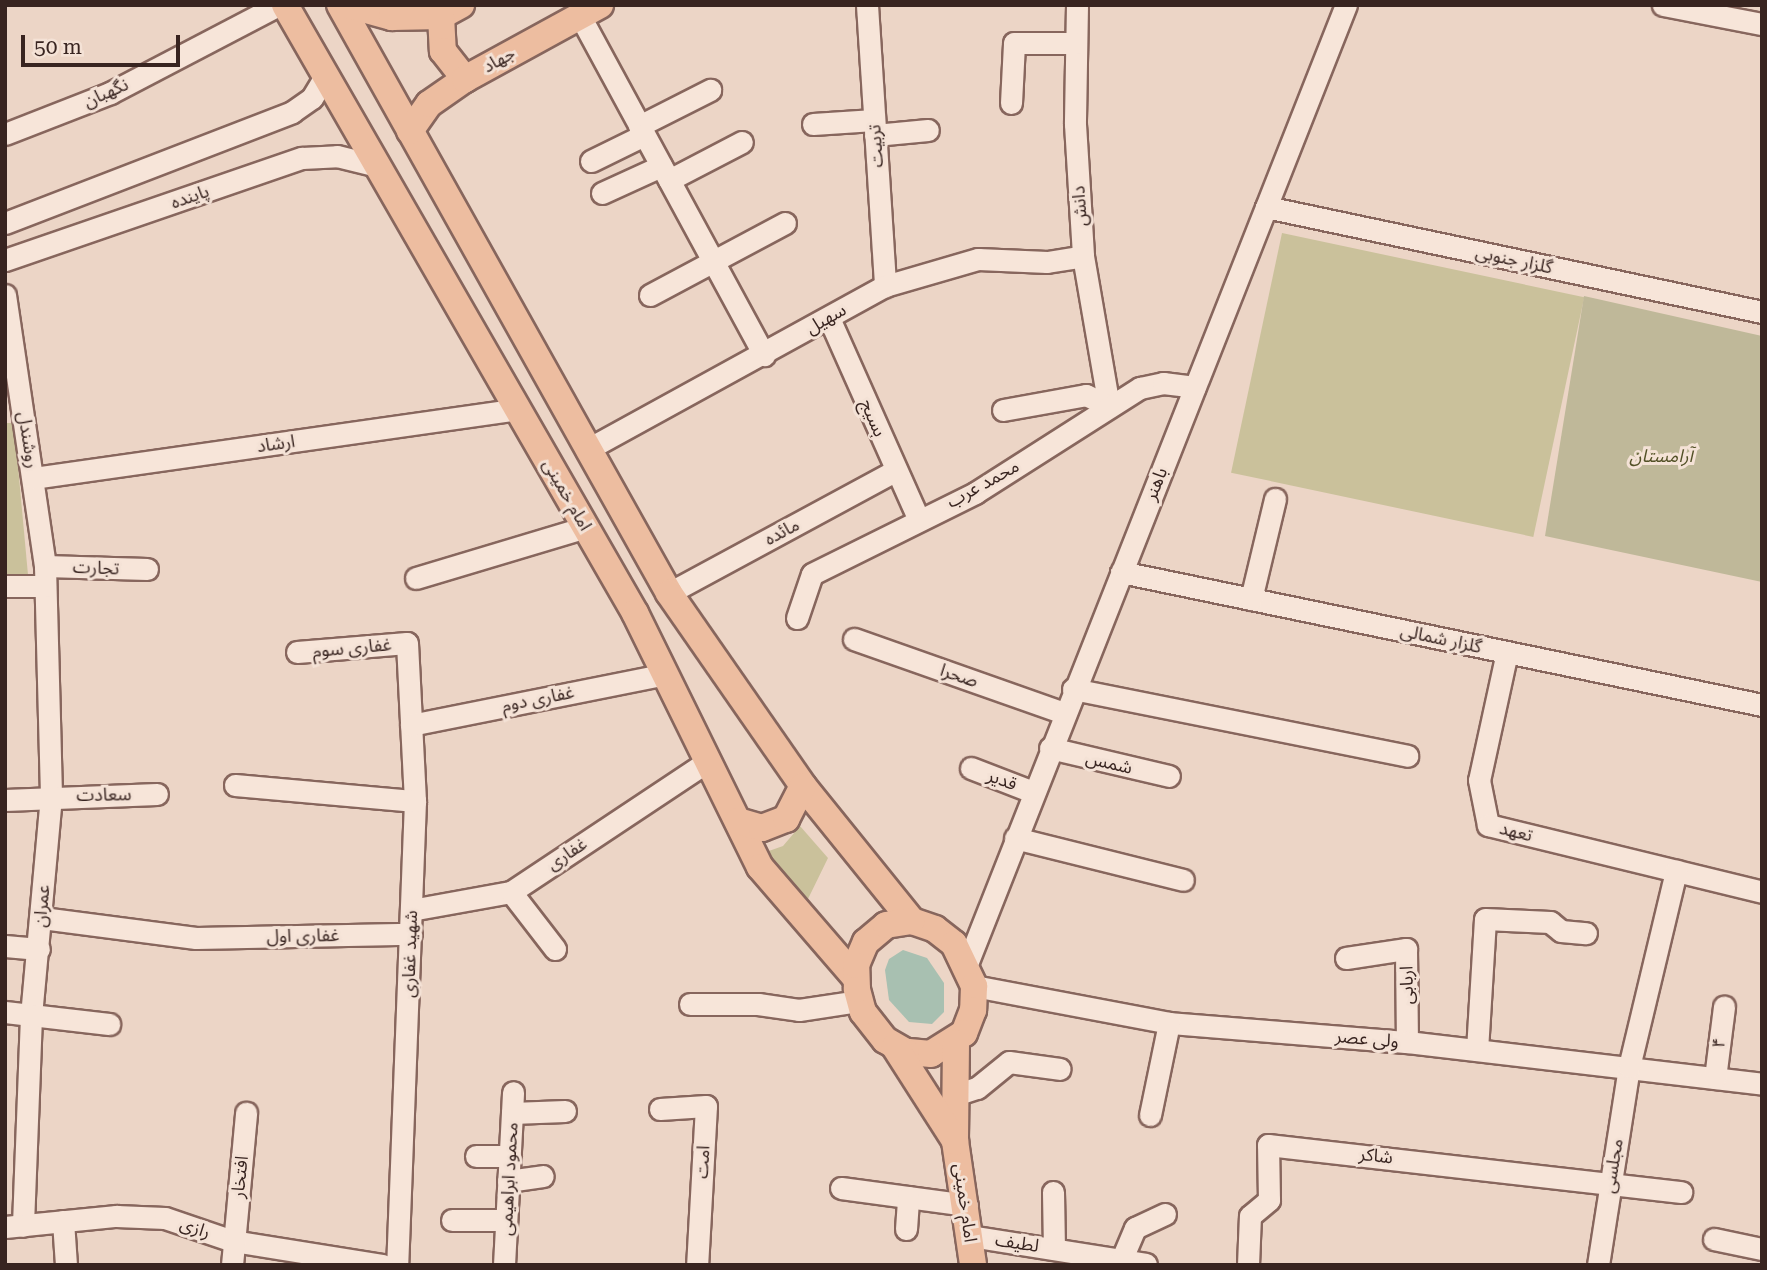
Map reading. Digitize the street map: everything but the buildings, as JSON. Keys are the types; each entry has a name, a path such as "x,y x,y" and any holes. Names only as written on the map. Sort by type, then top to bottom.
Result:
{"main road":[{"name":"امام خمینی","path":"285,5 586,527 666,674 760,867 857,989"},
{"path":"340,5 669,593 803,786 912,921 945,936 970,975 970,1022 956,1043 931,1054 895,1047 876,1032 857,989 860,954 874,932 912,921"},
{"path":"348,5 392,17 451,10 443,51 465,79"},
{"name":"جهاد","path":"410,131 429,104 465,79 590,11"},
{"path":"738,821 762,828 786,819 803,786"},
{"name":"امام خمینی","path":"956,1043 958,1094 955,1141 967,1205 973,1265"},
{"name":"امام خمینی","path":"895,1047 955,1141"}],"street":[{"name":"نگهبان","path":"5,134 110,93 278,5"},
{"name":"تربیت","path":"867,5 885,286"},
{"name":"دانش","path":"1077,5 1083,256 1110,406"},
{"name":"باهنر","path":"970,975 1015,838 1346,5"},
{"path":"1663,5 1762,24"},
{"path":"590,11 642,130 764,355"},
{"path":"1011,103 1014,43 1076,43"},
{"path":"5,223 292,112 312,98 325,76"},
{"path":"591,161 710,90"},
{"path":"813,124 928,130"},
{"path":"602,193 665,173 742,142"},
{"name":"پاینده","path":"5,260 302,158 337,156 377,166"},
{"name":"گلزار جنوبی","path":"1266,207 1762,313"},
{"path":"650,295 785,223"},
{"name":"سهیل","path":"588,449 764,355 885,286 978,259 1047,262 1083,256"},
{"name":"روشندل","path":"5,295 14,411 34,478 45,576"},
{"name":"بسیج","path":"829,318 918,518"},
{"name":"محمد عرب","path":"797,618 812,574 918,518 975,492 1140,388 1163,383 1195,387"},
{"path":"1003,410 1086,395 1110,406"},
{"name":"ارشاد","path":"34,478 518,409"},
{"name":"مائده","path":"669,593 895,471"},
{"path":"1251,599 1275,499"},
{"path":"416,578 586,527"},
{"name":"تجارت","path":"5,586 45,576 147,569"},
{"name":"گلزار شمالی","path":"1121,572 1762,705"},
{"name":"عمران","path":"14,1226 51,796 45,576"},
{"name":"صحرا","path":"854,639 1064,713"},
{"name":"غفاری سوم","path":"297,652 407,643"},
{"name":"شهید غفاری","path":"397,1265 415,801 407,643"},
{"name":"تعهد","path":"1507,652 1479,780 1488,825 1762,892"},
{"name":"غفاری دوم","path":"411,725 666,674"},
{"path":"1073,689 1407,756"},
{"name":"شمس","path":"1050,748 1169,776"},
{"name":"غفاری","path":"411,910 510,892 708,761"},
{"name":"قدیر","path":"971,768 1033,792"},
{"path":"235,785 415,801"},
{"name":"سعادت","path":"5,800 51,796 157,794"},
{"path":"1015,838 1184,880"},
{"path":"1629,1067 1676,871"},
{"path":"510,892 555,949"},
{"name":"غفاری اول","path":"42,918 196,938 411,934"},
{"path":"1477,1050 1485,919 1550,922 1561,931 1586,933"},
{"path":"5,946 39,949"},
{"name":"اربابی","path":"1346,958 1406,949 1407,1042"},
{"name":"ولی عصر","path":"970,975 1169,1023 1407,1042 1762,1084"},
{"path":"690,1004 758,1004 799,1010 857,989"},
{"name":"۴","path":"1715,1078 1724,1007"},
{"path":"5,1012 108,1024"},
{"path":"1150,1115 1169,1023"},
{"path":"958,1094 977,1088 1009,1062 1060,1069"},
{"name":"مجلسی","path":"1598,1265 1629,1067"},
{"name":"محمود ابراهیمی","path":"504,1265 512,1103 565,1111"},
{"name":"امت","path":"660,1109 706,1106 697,1265"},
{"name":"افتخار","path":"232,1265 246,1113"},
{"name":"شاکر","path":"1248,1265 1250,1216 1269,1200 1268,1145 1611,1181"},
{"path":"476,1156 510,1156"},
{"path":"508,1181 543,1176"},
{"path":"1611,1181 1681,1192"},
{"path":"841,1188 967,1205"},
{"path":"1045,1254 1054,1192"},
{"path":"906,1228 908,1197"},
{"path":"1121,1261 1135,1228 1164,1214"},
{"name":"رازی","path":"14,1226 63,1221 164,1218 233,1241 383,1265"},
{"path":"452,1220 506,1220"},
{"path":"63,1221 66,1265"},
{"name":"لطیف","path":"970,1236 1045,1254 1146,1265"},
{"path":"1714,1239 1762,1249"},
{"path":"1759,1265 1762,1255"}],"shaded area":[{"path":"1282,233 1584,297 1533,537 1231,473"},
{"path":"5,423 14,423 28,575 5,576"},
{"path":"800,826 828,858 807,901 766,852 783,846"},
{"path":"903,950 927,958 944,983 944,1012 932,1024 909,1022 889,1000 885,970 889,959"}],"green space":[{"name":"آرامستان","path":"1584,296 1762,336 1762,582 1545,536"}]}
